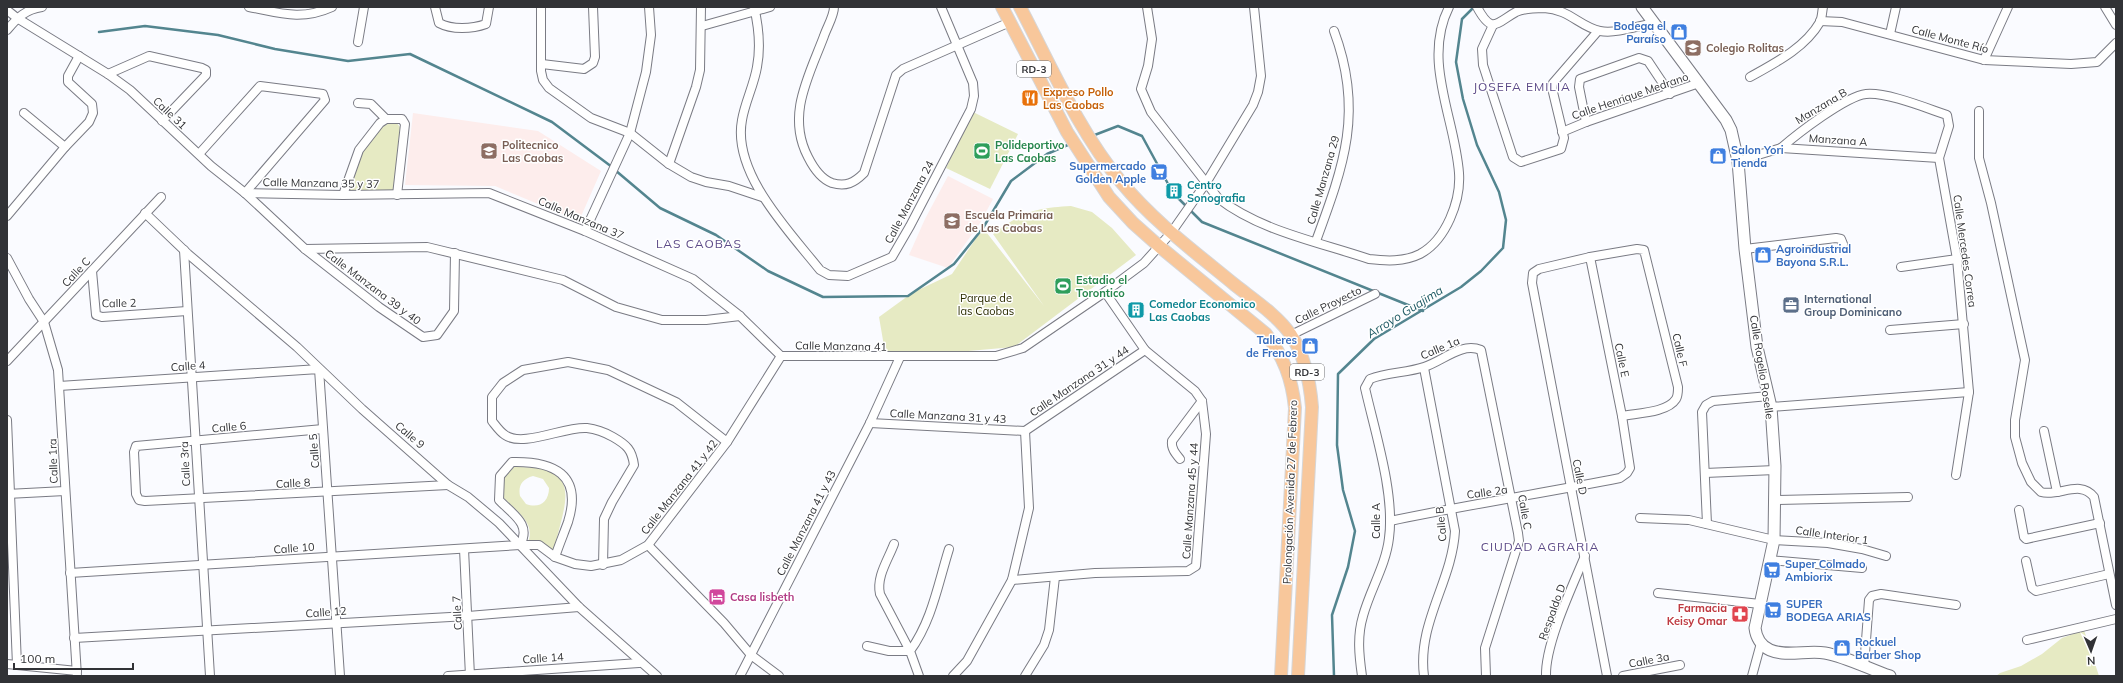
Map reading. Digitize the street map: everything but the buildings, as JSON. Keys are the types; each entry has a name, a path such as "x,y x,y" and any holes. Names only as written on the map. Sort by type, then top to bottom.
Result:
{"main road":[{"name":"Prolongación Avenida 27 de Febrero","path":"1002,7 1067,132 1109,197 1133,223 1160,247 1266,334 1278,350 1286,365 1293,386 1295,408 1281,676"},
{"name":"Prolongación Avenida 27 de Febrero","path":"1020,7 1080,122 1100,154 1141,206 1171,233 1269,312 1291,335 1306,369 1312,407 1298,676"}],"street":[{"path":"7,30 16,18 25,12 42,7"},
{"path":"249,7 294,16 308,16 330,7"},
{"path":"358,42 364,7"},
{"path":"434,7 439,23 446,27 476,28 486,24 489,7"},
{"path":"541,7 543,80 549,88 590,118 630,133 669,164 691,177 706,182 729,186 762,197"},
{"path":"542,68 584,69 593,63 595,57 593,7"},
{"path":"585,231 630,133 646,72 651,35 649,7"},
{"path":"669,164 696,87 700,70 702,26 701,7"},
{"path":"702,26 770,7"},
{"path":"834,7 800,102 797,121 801,144 814,169 828,181 841,185 854,182 864,172 896,75 903,69 1010,22"},
{"name":"Calle Manzana 24","path":"755,10 760,38 757,68 742,120 741,137 743,153 762,197 820,270 829,275 848,276 892,257 910,226 971,109 974,96 973,83 942,7"},
{"path":"1147,7 1152,39 1148,66 1141,89 1144,100 1150,112 1218,198 1232,208 1268,226 1369,259 1394,260 1420,254 1433,244 1450,220 1458,193 1460,174 1444,99 1438,43 1449,7"},
{"name":"Calle Manzana 41","path":"782,356 900,358 996,356 1023,348 1105,292 1144,262 1160,247 1206,183 1253,105 1258,92 1261,76 1254,7"},
{"name":"Calle Rogelio Roselle","path":"1642,7 1699,83 1731,130 1738,162 1745,249 1757,347 1770,402 1775,470 1776,500 1774,540 1755,628 1756,635 1761,644"},
{"path":"1750,77 1789,54 1806,39 1820,21 1823,7"},
{"path":"1890,34 1896,7"},
{"path":"1984,60 2008,7"},
{"path":"2105,7 2116,26"},
{"path":"1478,9 1487,22 1493,25 1500,24 1517,12 1543,8 1560,10 1598,31 1608,32 1654,23"},
{"name":"Calle 31","path":"7,10 16,18 108,74 130,90 211,166 245,192 305,249"},
{"name":"Calle Monte Río","path":"1820,21 1842,22 1984,60 2070,64 2097,62 2116,43"},
{"name":"Calle Henrique Medrano","path":"1493,25 1482,49 1483,64 1513,157 1521,162 1558,151 1564,144 1562,132 1586,122 1699,83"},
{"name":"Calle Manzana 29","path":"1316,242 1344,157 1350,122 1347,71 1344,56 1334,31"},
{"path":"1562,132 1552,88 1553,83 1598,31"},
{"path":"7,216 89,122 93,113 92,104 68,82 68,76 78,56"},
{"path":"108,74 149,56 206,70 206,75 162,121"},
{"path":"1586,122 1579,87 1580,79 1639,58 1648,61 1670,94"},
{"path":"199,154 261,86 323,94 325,100 245,192"},
{"name":"Manzana B","path":"1780,148 1803,128 1866,94 1906,102 1947,115"},
{"path":"358,103 372,104 386,119"},
{"path":"1980,111 1979,158 1991,203 2026,360 2015,420 2015,437 2022,463 2036,489 2045,494 2084,489 2094,497 2116,606"},
{"path":"24,113 65,148"},
{"name":"Calle Mercedes Correa","path":"1947,115 1949,126 1939,158 1957,259 1969,392 1956,475"},
{"path":"343,195 358,150 386,119 402,119 405,124 397,195"},
{"name":"Manzana A","path":"1738,162 1780,148 1939,158"},
{"name":"Calle Manzana 35 y 37","path":"245,192 397,195"},
{"name":"Calle Manzana 37","path":"397,195 489,193 585,231 693,279 740,316 782,356"},
{"name":"Calle C","path":"7,361 161,197"},
{"name":"Calle 9","path":"145,213 184,250 297,347 319,369 448,485 468,497 520,545 579,607 639,663 656,676"},
{"path":"1745,249 1836,238 1841,239 1843,244"},
{"path":"305,249 427,247 562,280 616,307 662,320 706,320 740,316"},
{"name":"Calle Manzana 39 y 40","path":"305,249 379,307 423,337 437,336 454,311 455,253"},
{"name":"Calle F","path":"1590,257 1637,249 1644,250 1678,387 1677,398 1672,404 1662,408 1622,416"},
{"name":"Calle 3ra","path":"184,250 190,377 210,676"},
{"name":"Calle D","path":"1590,257 1539,269 1533,273 1532,283 1607,676"},
{"name":"Calle E","path":"1590,257 1622,416 1630,468"},
{"name":"Calle 1ra","path":"7,258 29,299 44,322 58,370 77,674"},
{"path":"1901,267 1957,259"},
{"name":"Calle 2","path":"92,270 96,315 102,317 187,311"},
{"path":"1105,292 1145,350 1195,390 1202,401 1172,441 1175,453 1180,459"},
{"name":"Calle Proyecto","path":"1291,335 1375,294"},
{"path":"1890,330 1964,324"},
{"name":"Calle 1a","path":"1365,388 1370,379 1379,375 1424,368 1464,348 1474,347 1481,350"},
{"name":"Calle Manzana 31 y 44","path":"1025,431 1145,350"},
{"name":"Calle C","path":"1481,350 1512,499 1519,541 1486,648 1486,676"},
{"name":"Calle Manzana 41 y 42","path":"648,545 727,442 782,356"},
{"name":"Calle Manzana 41 y 43","path":"740,676 870,423 900,358"},
{"path":"603,565 604,519 612,502 634,465 632,453 626,444 608,434 587,428 565,430 523,440 505,436 492,421 492,397 504,383 523,370 568,362 608,370 676,402 727,442"},
{"name":"Calle B","path":"1424,368 1452,508 1455,531 1454,547 1424,637 1422,661 1424,676"},
{"name":"Calle 4","path":"59,386 319,369"},
{"name":"Calle 5","path":"319,369 333,556 340,676"},
{"name":"Calle A","path":"1362,676 1359,648 1360,631 1363,615 1379,574 1389,539 1390,521 1386,487 1365,388"},
{"path":"1707,524 1702,412 1706,405 1713,401 1770,402 1969,392"},
{"name":"Calle Manzana 45 y 44","path":"1012,580 1055,578 1095,573 1188,571 1196,566 1206,434 1202,401"},
{"path":"7,420 17,665"},
{"name":"Calle Manzana 31 y 43","path":"870,423 1025,431"},
{"name":"Calle 6","path":"139,500 136,494 134,452 136,446 323,429"},
{"path":"953,676 967,660 1012,580 1029,508 1025,431"},
{"path":"2044,431 2057,492"},
{"path":"520,545 525,537 524,524 500,500 500,476 512,462 534,462 549,465 565,476 570,491 571,506 568,521 555,557"},
{"name":"Calle 2a","path":"1390,521 1452,508 1512,499 1620,478 1628,473 1630,468"},
{"path":"1705,473 1775,470"},
{"name":"Calle 8","path":"139,500 198,499 448,485"},
{"path":"9,494 65,490"},
{"path":"1776,500 1908,497"},
{"path":"2019,510 2024,537 2026,539 2100,523"},
{"name":"Calle Interior 1","path":"1640,518 1674,518 1707,524 1774,540 1842,546 1862,549 1886,556"},
{"path":"894,544 880,577 878,587 880,594 910,651 919,676"},
{"name":"Calle 10","path":"70,573 202,566 333,556 520,545 539,545 555,557 575,564 591,566 603,565 621,560 648,545"},
{"path":"648,545 751,654 779,676"},
{"name":"Calle 7","path":"464,549 470,675"},
{"path":"910,651 921,636 928,618 949,549"},
{"name":"Respaldo D","path":"1546,676 1547,659 1562,612 1585,556"},
{"path":"1769,560 1862,568"},
{"path":"2026,561 2032,588 2036,591 2109,574"},
{"path":"1026,676 1044,645 1048,630 1055,578"},
{"path":"1658,593 1760,604"},
{"path":"1864,667 1869,600 1872,596 1881,594 1956,605"},
{"name":"Calle 12","path":"74,638 336,622 468,616 579,607"},
{"path":"2027,640 2116,619"},
{"path":"1752,676 1761,644 1770,650 1784,653 1827,653 1890,676"},
{"path":"867,646 890,651 910,651"},
{"name":"Calle 14","path":"448,676 639,663"},
{"path":"7,664 77,674"},
{"name":"Calle 3a","path":"1623,676 1680,665"}],"shaded area":[{"name":"Politecnico Las Caobas","path":"413,113 538,131 601,171 579,221 495,186 405,185"},
{"name":"Escuela Primaria de Las Caobas","path":"948,176 993,199 980,223 948,268 909,255 925,219"}],"green space":[{"name":"Polideportivo Las Caobas","path":"973,112 1018,134 990,189 946,168"},
{"path":"395,121 400,127 393,192 348,192 362,149 375,133 384,126"},
{"name":"Parque de las Caobas","path":"1071,206 1092,212 1112,228 1136,255 1014,347 900,357 885,352 879,317 912,293 952,274 983,228 1044,306 993,234 1029,212 1048,208"},
{"path":"514,467 537,468 553,473 562,481 565,491 565,504 554,551 528,542 530,535 527,523 504,498 504,478","holes":["533,476 543,479 549,488 549,493 545,501 535,506 526,504 520,496 520,486 522,483 526,479"]},
{"path":"2084,630 2099,676 1996,676 2000,673 2021,666 2042,654 2062,638"}],"waterway":[{"name":"Arroyo Guajima","path":"1334,676 1332,615 1348,567 1355,531 1343,490 1337,445 1338,374 1374,339 1461,287 1481,271 1503,248 1506,220 1499,192 1477,145 1463,99 1456,62 1462,19 1474,7"},
{"path":"99,32 145,26 218,35 275,49 348,61 410,54 552,122 612,167"},
{"path":"1092,136 1118,126 1142,136 1173,193 1202,222 1423,311"},
{"path":"615,170 660,208 716,235 768,271 823,297 908,296 954,264 983,228 1011,181 1047,154 1070,144"}],"place":[{"name":"Bodega el Paraíso","path":"1679,32"},
{"name":"Colegio Rolitas","path":"1693,48"},
{"name":"Expreso Pollo Las Caobas","path":"1030,98"},
{"name":"Politecnico Las Caobas","path":"489,151"},
{"name":"Polideportivo Las Caobas","path":"982,151"},
{"name":"Salon Yori Tienda","path":"1718,156"},
{"name":"Supermercado Golden Apple","path":"1159,172"},
{"name":"Centro Sonografia","path":"1174,191"},
{"name":"Escuela Primaria de Las Caobas","path":"952,221"},
{"name":"Agroindustrial Bayona S.R.L.","path":"1763,255"},
{"name":"Estadio el Torontico","path":"1063,286"},
{"name":"International Group Dominicano","path":"1791,305"},
{"name":"Comedor Economico Las Caobas","path":"1136,310"},
{"name":"Talleres de Frenos","path":"1310,346"},
{"name":"Super Colmado Ambiorix","path":"1772,570"},
{"name":"Casa lisbeth","path":"717,597"},
{"name":"SUPER BODEGA ARIAS","path":"1773,610"},
{"name":"Farmacia Keisy Omar","path":"1740,614"},
{"name":"Rockuel Barber Shop","path":"1842,648"}],"district":[{"name":"JOSEFA EMILIA","path":"1522,87"},
{"name":"LAS CAOBAS","path":"699,244"},
{"name":"CIUDAD AGRARIA","path":"1540,547"}]}
